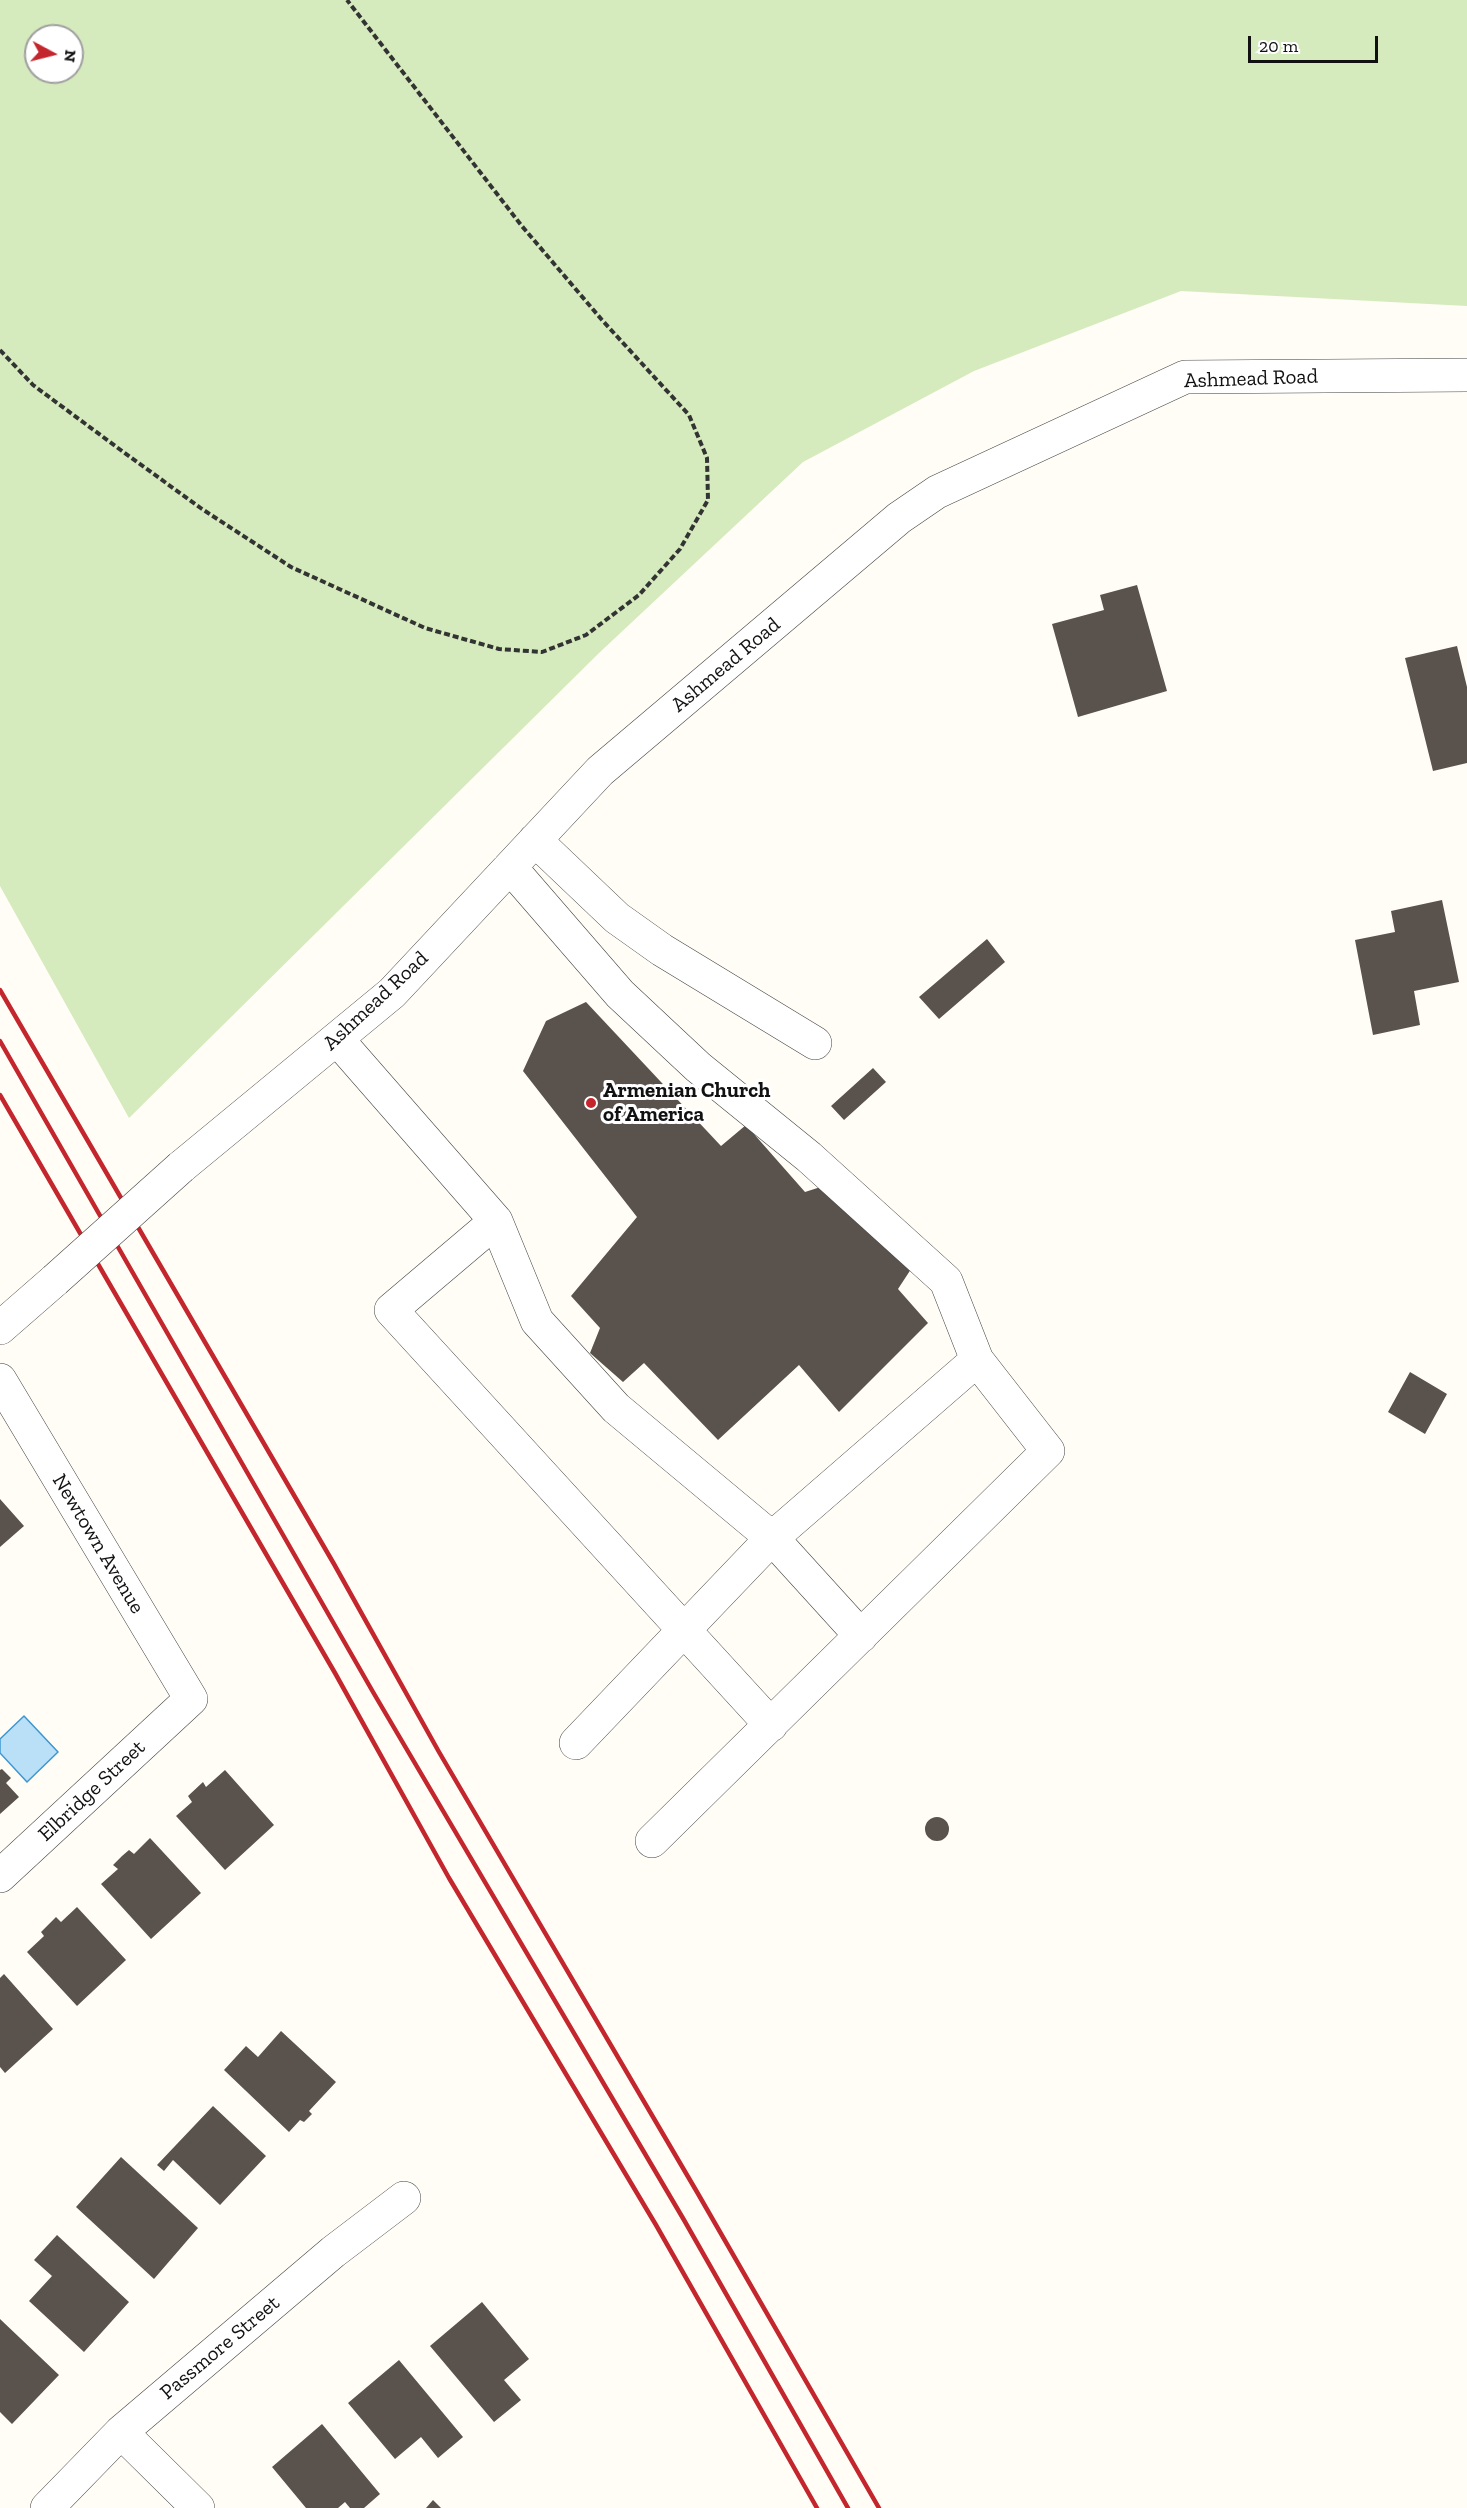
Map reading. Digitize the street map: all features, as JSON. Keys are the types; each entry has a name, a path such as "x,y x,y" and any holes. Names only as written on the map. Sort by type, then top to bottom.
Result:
{"street":[{"name":"Ashmead Road","path":"0,1328 181,1167 392,993 600,771 899,518 937,492 1185,377 1467,375"},
{"path":"535,840 617,918 662,950 815,1043"},
{"path":"510,867 620,994 698,1067 809,1157 946,1281 977,1360 1048,1451 651,1841"},
{"path":"337,1039 496,1221 537,1321 616,1408 772,1538 861,1636"},
{"path":"496,1221 391,1310 771,1725"},
{"path":"576,1743 772,1538 977,1360"},
{"name":"Newtown Avenue","path":"0,1380 191,1700 183,1706"},
{"name":"Elbridge Street","path":"0,1876 183,1706"},
{"name":"Passmore Street","path":"46,2508 121,2432 333,2252 404,2198"},
{"path":"121,2432 198,2508"}],"path":[{"path":"0,350 33,385 242,535 291,567 425,628 500,649 542,652 586,635 639,595 680,549 708,500 707,458 690,415 602,320 521,225 386,47 347,0"}],"green space":[{"path":"0,0 1467,0 1467,306 1181,291 974,371 803,462 599,653 129,1118 0,886"}],"water":[{"path":"24,1716 58,1752 27,1782 0,1753 0,1739"}],"building":[{"path":"1137,585 1167,691 1078,717 1052,624 1104,610 1100,595"},
{"path":"1457,646 1467,687 1467,763 1433,771 1405,658"},
{"path":"1442,900 1459,982 1414,991 1420,1025 1373,1035 1355,940 1395,932 1391,911"},
{"path":"987,939 1005,962 939,1019 919,997"},
{"path":"586,1002 721,1146 746,1125 805,1192 830,1184 915,1263 898,1289 928,1323 839,1412 799,1365 718,1440 644,1363 623,1382 590,1353 600,1328 571,1296 637,1217 523,1071 546,1021"},
{"path":"873,1068 886,1082 844,1120 831,1106"},
{"path":"1410,1372 1447,1394 1425,1434 1388,1412"},
{"path":"0,1499 24,1526 0,1547"},
{"path":"2,1769 11,1778 6,1783 19,1797 0,1814 0,1770"},
{"path":"225,1770 274,1825 225,1870 176,1816 192,1802 188,1796 203,1782 206,1787"},
{"path":"937,1817 946,1820 949,1829 946,1838 937,1841 928,1838 925,1829 928,1820"},
{"path":"150,1838 201,1893 151,1939 101,1884 118,1869 113,1865 122,1856 129,1850 134,1854"},
{"path":"77,1907 126,1960 77,2006 27,1952 44,1936 41,1932 56,1917 61,1922"},
{"path":"4,1974 53,2029 5,2073 0,2067 0,1978"},
{"path":"281,2031 336,2082 309,2111 312,2114 304,2122 300,2120 289,2132 224,2070 246,2046 258,2057"},
{"path":"213,2106 266,2156 220,2205 173,2160 164,2171 157,2165"},
{"path":"121,2157 198,2228 154,2279 76,2207"},
{"path":"57,2235 129,2302 84,2352 29,2301 52,2276 34,2260"},
{"path":"482,2302 529,2359 504,2380 521,2400 494,2422 430,2346"},
{"path":"0,2319 59,2375 12,2424 0,2412"},
{"path":"399,2360 463,2437 438,2458 421,2437 395,2459 348,2403"},
{"path":"322,2424 380,2494 364,2508 350,2508 345,2502 338,2508 306,2508 272,2467"},
{"path":"433,2500 441,2508 426,2508"}],"railway":[{"path":"0,990 334,1564 439,1752 879,2508"},
{"path":"0,1041 373,1692 684,2220 848,2508"},
{"path":"0,1095 335,1673 449,1878 656,2225 817,2508"}],"place":[{"name":"Armenian Church of America","path":"591,1103"}]}
